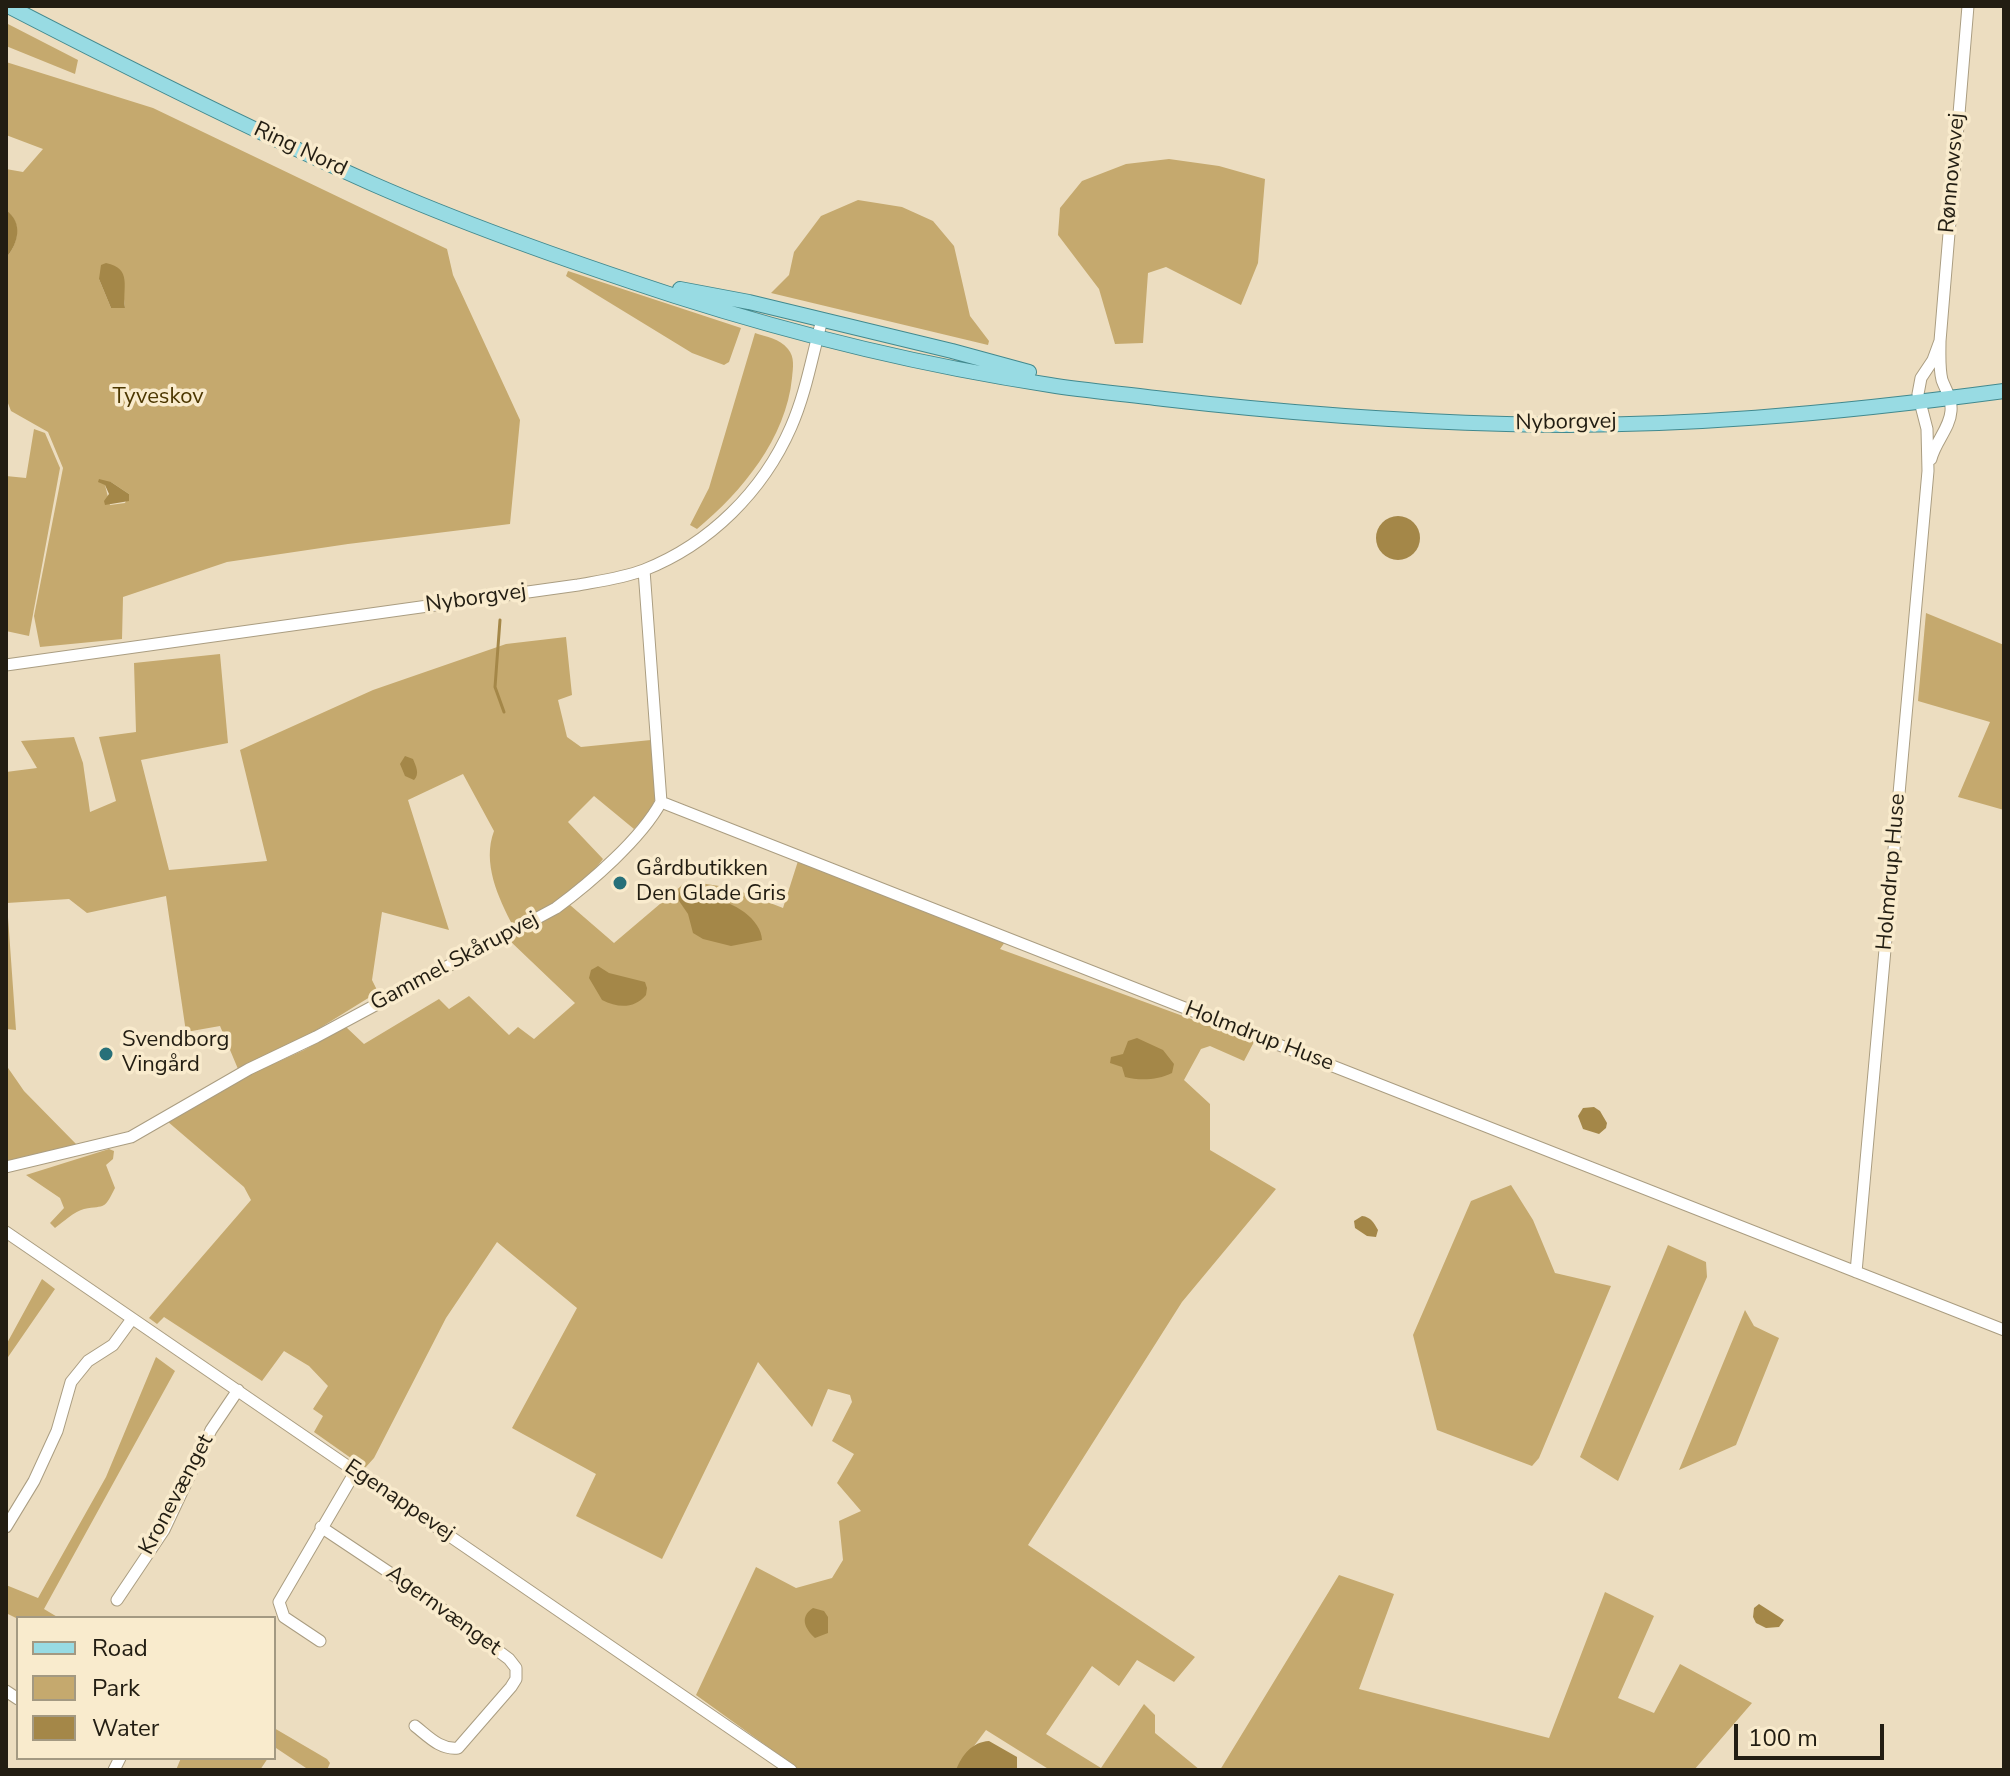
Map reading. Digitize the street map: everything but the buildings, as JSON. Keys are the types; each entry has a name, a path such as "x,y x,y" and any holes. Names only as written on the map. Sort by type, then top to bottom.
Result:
{"main road":[{"name":"Ring Nord","path":"8,6 245,125 376,185 479,227 678,297 817,337"},
{"name":"Ring Nord","path":"602,270 822,320"},
{"name":"Nyborgvej","path":"822,320 1018,370 1128,394"},
{"name":"Nyborgvej","path":"817,337 1052,386 1363,418 1511,424 1647,422 1771,416 1919,403 2004,391"}],"street":[{"name":"Rønnowsvej","path":"1950,399 1941,376 1940,341 1968,6"},
{"name":"Nyborgvej","path":"6,665 578,585 644,570 697,541 722,523 762,478 792,425 822,320"},
{"name":"Rønnowsvej","path":"1919,403 1921,378 1933,360 1940,341"},
{"name":"Holmdrup Huse","path":"1928,471 1934,448 1949,422 1950,399"},
{"name":"Holmdrup Huse","path":"1856,1272 1928,471 1927,429 1919,403"},
{"path":"644,570 661,802"},
{"name":"Holmdrup Huse","path":"661,802 2004,1330"},
{"name":"Gammel Skårupvej","path":"6,1167 131,1137 249,1069 316,1037 556,908 587,885 653,816 661,802"},
{"name":"Egenappevej","path":"6,1232 791,1770"},
{"path":"6,1527 34,1481 57,1431 71,1382 88,1361 113,1345 132,1319"},
{"name":"Kronevænget","path":"117,1600 164,1530 211,1430 238,1390"},
{"path":"320,1641 284,1617 279,1602 355,1472"},
{"name":"Agernvænget","path":"321,1527 423,1595 509,1659 516,1668 516,1679 511,1687 458,1748 439,1745 415,1726"}],"green space":[{"path":"6,23 78,60 75,74 6,46"},
{"name":"Tyveskov","path":"6,62 153,108 447,249 453,275 520,420 510,524 227,562 123,597 122,639 40,647 34,616 63,468 48,432 11,411 6,398 6,258 13,246 17,227 6,210 6,169 23,172 43,149 6,135","holes":["99,279 123,290 125,308 111,308","111,482 129,494 125,503 110,505 105,485"]},
{"path":"1169,159 1219,166 1265,179 1258,263 1241,305 1166,267 1148,273 1143,343 1115,344 1099,289 1058,235 1060,208 1082,181 1126,164"},
{"path":"858,200 902,207 933,221 954,246 970,316 989,341 988,345 771,293 789,275 794,252 821,216"},
{"path":"568,271 741,328 729,362 724,365 692,353 566,276"},
{"path":"755,333 777,340 790,352 793,367 788,400 781,422 759,462 730,498 697,529 690,525 709,488"},
{"path":"34,429 45,433 60,468 29,636 6,631 6,476 26,478"},
{"path":"1926,613 2004,645 2004,810 1958,797 1990,722 1918,701"},
{"path":"566,637 572,695 558,700 567,737 581,747 651,740 658,788 652,807 634,829 594,796 568,822 603,859 584,880 562,897 513,926 493,880 490,855 494,831 463,774 408,800 449,930 382,912 372,980 378,992 302,1039 238,1069 220,1026 186,1032 166,896 87,913 69,899 7,903 16,1030 6,1029 6,772 37,768 21,741 74,737 83,763 90,812 116,801 99,737 136,732 134,663 220,654 228,743 141,760 169,870 267,861 240,750 373,690 506,644"},
{"path":"798,861 1005,942 1000,949 1254,1042 1244,1061 1210,1046 1201,1049 1184,1080 1210,1104 1210,1150 1276,1189 1182,1302 1028,1545 1195,1657 1174,1682 1137,1660 1119,1686 1092,1666 1046,1734 1101,1768 1144,1704 1155,1715 1155,1733 1200,1770 1050,1770 986,1730 956,1770 800,1770 696,1695 756,1567 796,1588 832,1578 843,1560 839,1521 861,1511 837,1483 854,1454 832,1441 852,1402 850,1395 828,1389 812,1427 758,1362 662,1559 576,1516 596,1474 512,1428 577,1308 497,1242 446,1318 374,1458 365,1468 314,1432 323,1416 313,1409 328,1386 309,1366 284,1351 262,1381 164,1317 157,1324 149,1318 251,1200 244,1187 167,1121 242,1078 346,1027 364,1044 439,999 449,1009 469,996 509,1035 518,1027 534,1039 575,1003 509,940 570,905 614,943 687,881 732,888 783,908"},
{"path":"6,1065 24,1091 78,1146 6,1161"},
{"path":"109,1149 114,1151 113,1159 106,1165 115,1188 109,1200 101,1206 77,1212 55,1228 50,1223 64,1208 60,1198 26,1175"},
{"path":"1511,1185 1533,1220 1555,1273 1611,1286 1539,1458 1532,1466 1437,1430 1413,1335 1471,1201"},
{"path":"1668,1245 1706,1262 1707,1277 1618,1481 1580,1457"},
{"path":"42,1279 55,1289 6,1360 6,1345"},
{"path":"1745,1310 1754,1326 1779,1338 1736,1445 1679,1470"},
{"path":"156,1357 175,1371 44,1609 56,1616 16,1618 6,1613 6,1585 38,1598 106,1477"},
{"path":"1339,1575 1394,1594 1359,1689 1549,1738 1605,1592 1654,1616 1618,1698 1654,1713 1680,1664 1752,1703 1694,1770 1220,1770"},
{"path":"276,1729 330,1763 327,1770 309,1770 276,1748"},
{"path":"180,1760 267,1760 260,1770 176,1770"}],"water":[{"path":"6,210 15,221 17,234 6,258"},
{"path":"106,263 123,274 125,308 111,308 99,279 101,265"},
{"path":"99,479 111,482 129,494 129,501 105,505 109,494 105,485 98,482"},
{"path":"1398,516 1413,523 1420,538 1413,553 1398,560 1383,553 1376,538 1383,523"},
{"path":"405,756 413,759 415,764 417,773 414,780 405,776 400,764"},
{"path":"684,888 705,890 712,900 727,903 744,912 757,925 762,940 731,946 703,939 693,933 688,914 677,898"},
{"path":"598,966 609,973 645,982 646,995 626,1006 602,1000 589,978 591,970"},
{"path":"1137,1038 1163,1050 1174,1064 1172,1073 1155,1078 1131,1078 1125,1077 1122,1067 1110,1063 1111,1057 1123,1054 1128,1041"},
{"path":"1594,1107 1607,1123 1599,1134 1583,1129 1578,1116 1583,1108"},
{"path":"1362,1216 1375,1225 1378,1230 1376,1237 1367,1236 1355,1228 1354,1221"},
{"path":"1759,1604 1784,1620 1779,1627 1766,1628 1756,1623 1754,1608"},
{"path":"813,1608 824,1611 828,1617 828,1633 815,1638 805,1623 806,1615"},
{"path":"989,1741 1017,1757 1017,1770 956,1770 968,1750"}],"waterway":[{"path":"500,620 495,687 504,712"}],"place":[{"name":"Gårdbutikken Den Glade Gris","path":"620,883"},
{"name":"Svendborg Vingård","path":"106,1054"}]}
